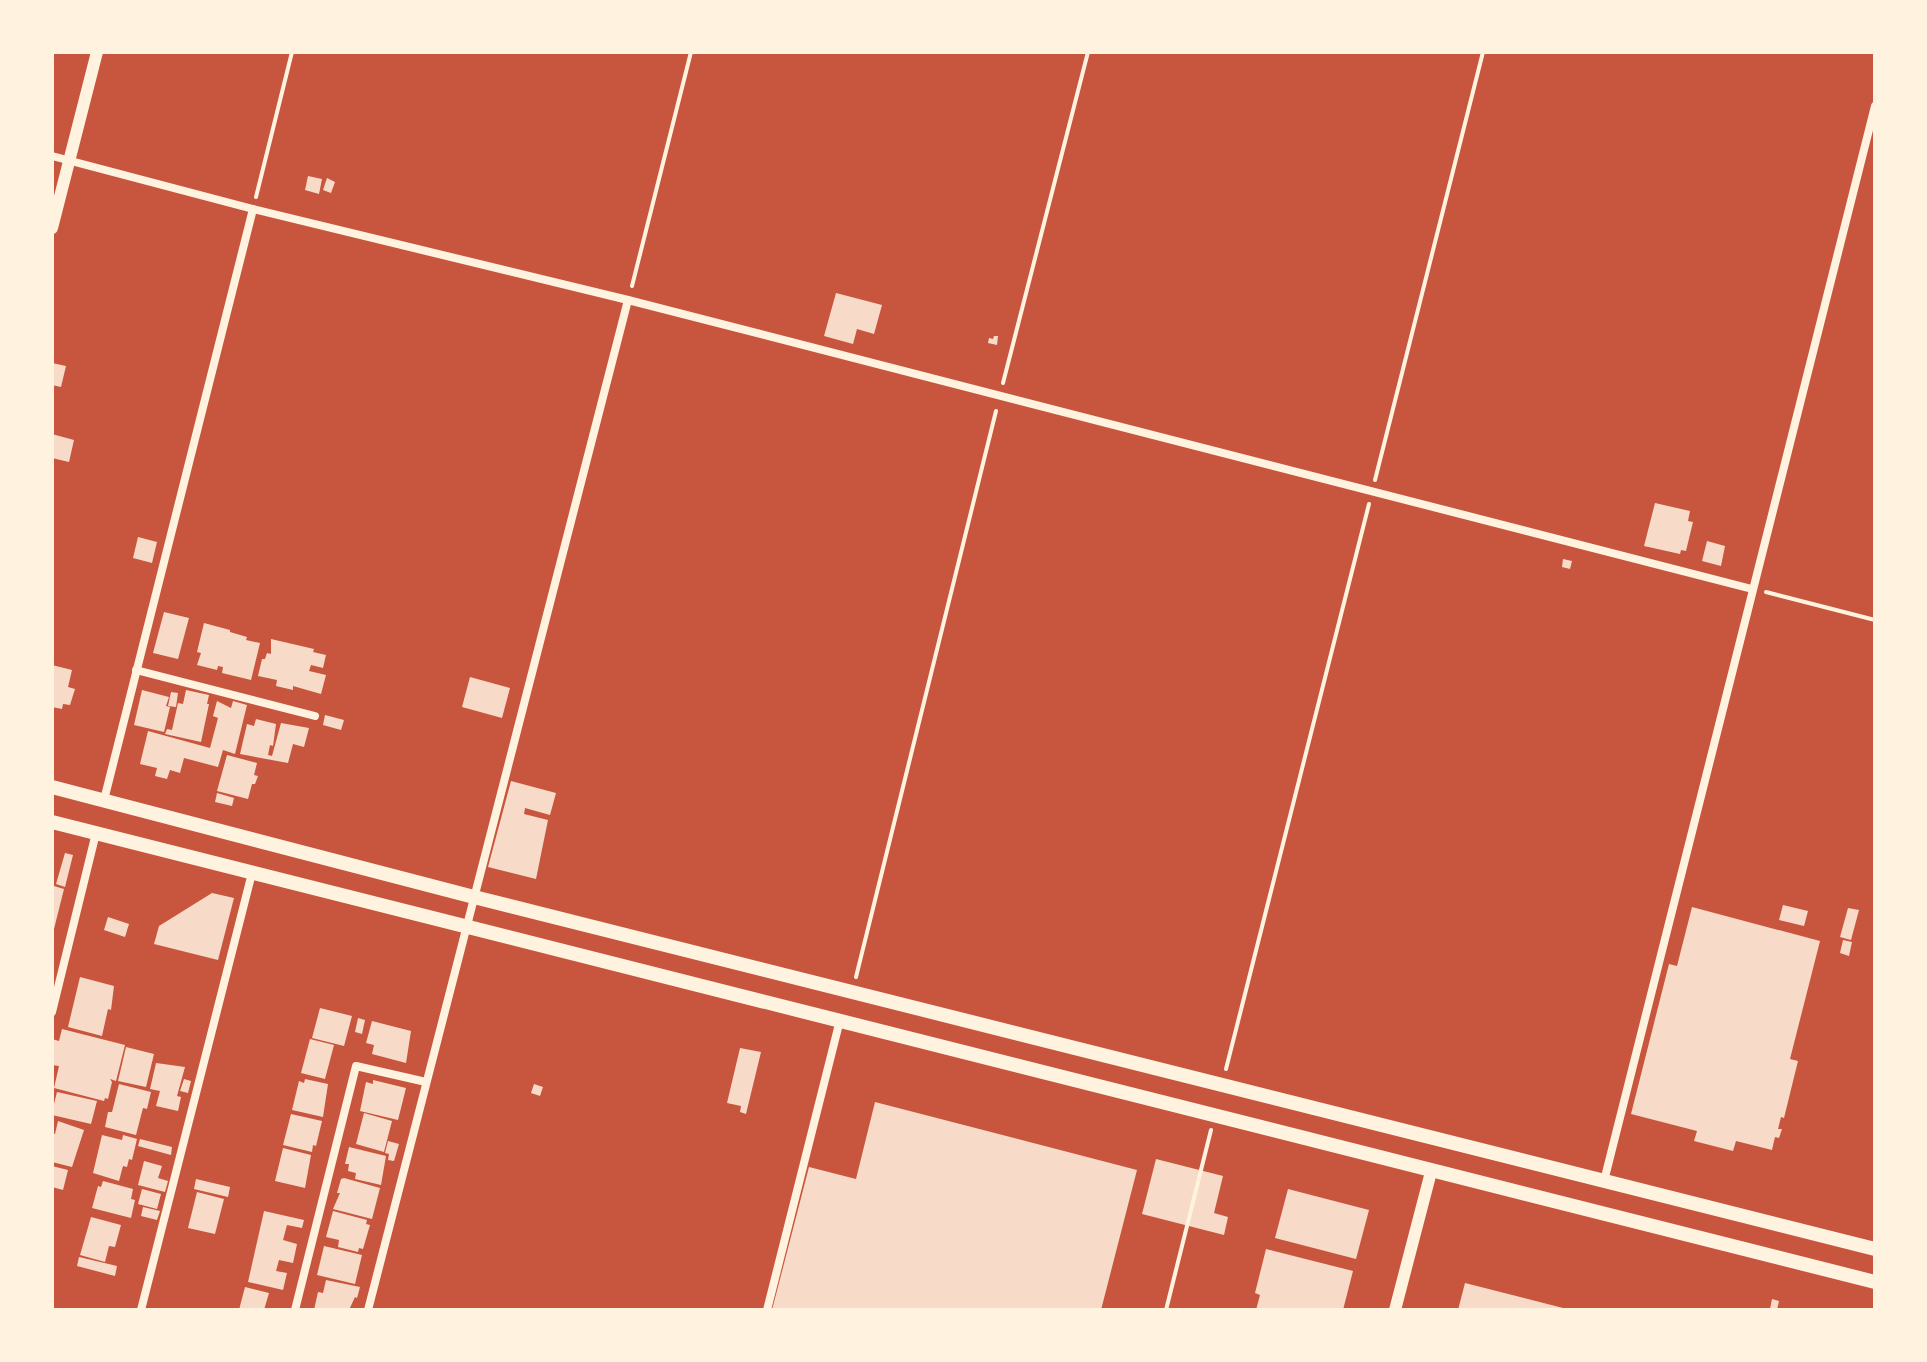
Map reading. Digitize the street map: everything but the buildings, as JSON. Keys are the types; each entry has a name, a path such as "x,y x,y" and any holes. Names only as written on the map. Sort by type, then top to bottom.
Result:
{"main road":[{"path":"52,787 474,897 1875,1249"},
{"path":"52,822 1875,1282"}],"street":[{"path":"52,228 97,52"},
{"path":"1604,1181 1875,106"},
{"path":"52,156 253,209 628,300 1752,589"},
{"path":"104,800 253,209"},
{"path":"368,1310 628,300"},
{"path":"136,670 315,716"},
{"path":"52,1012 96,833"},
{"path":"141,1310 252,873"},
{"path":"767,1310 840,1019"},
{"path":"295,1310 356,1066 426,1082"},
{"path":"1395,1310 1431,1172"}],"path":[{"path":"253,209 292,52"},
{"path":"628,300 691,52"},
{"path":"852,990 1088,52"},
{"path":"1223,1083 1483,52"},
{"path":"1752,589 1875,620"},
{"path":"1166,1310 1215,1115"}]}
